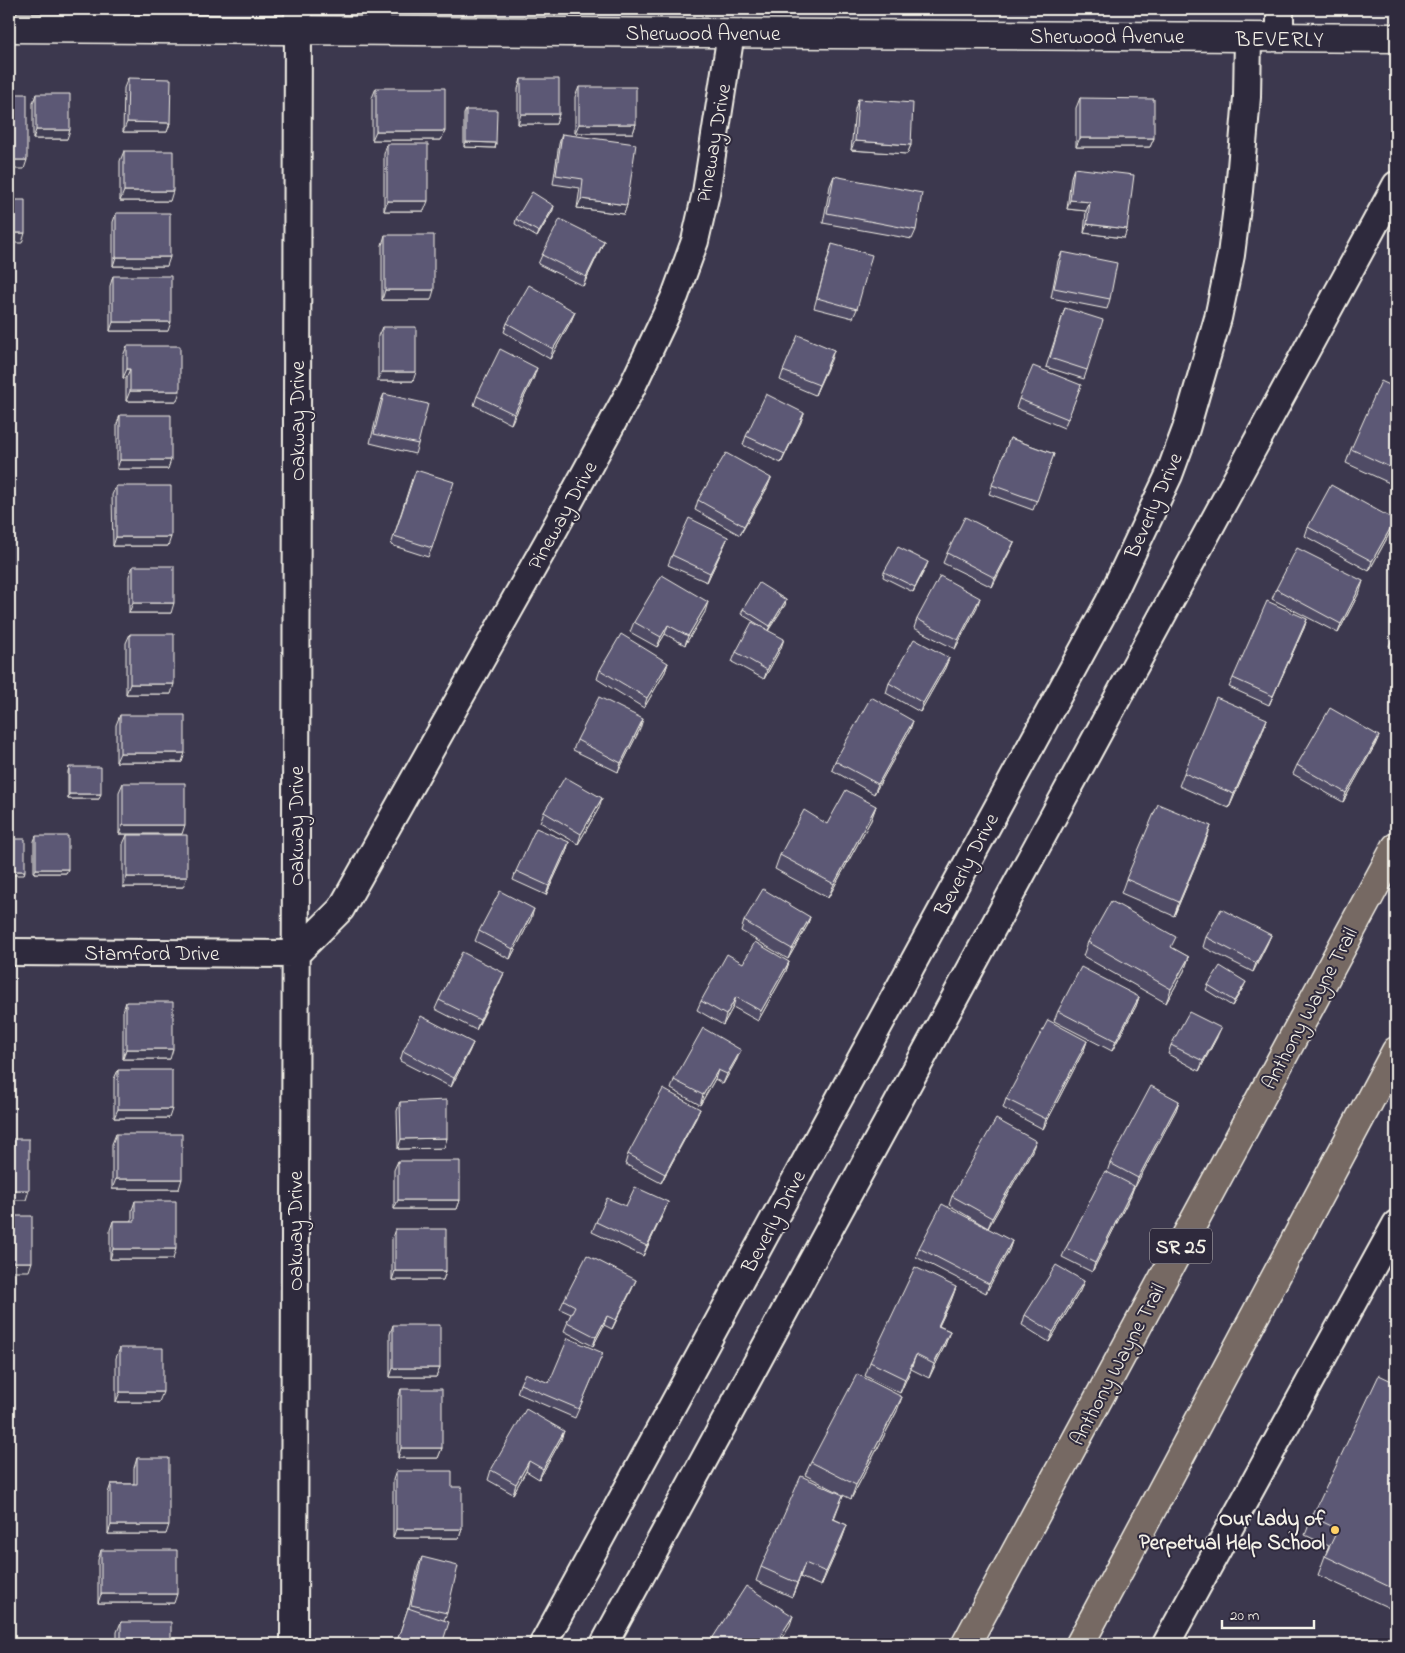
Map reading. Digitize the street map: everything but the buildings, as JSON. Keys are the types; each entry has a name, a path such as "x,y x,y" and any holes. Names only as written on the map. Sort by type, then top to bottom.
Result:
{"highway":[{"name":"Anthony Wayne Trail","path":"966,1644 1396,847"},
{"path":"1080,1644 1396,1051"}],"street":[{"path":"1280,9 1280,37"},
{"name":"Sherwood Avenue","path":"9,28 298,19 731,33 1396,38"},
{"name":"Oakway Drive","path":"294,1644 298,19"},
{"name":"Pineway Drive","path":"296,954 341,909 548,541 631,389 675,296 695,241 706,193 731,33"},
{"name":"Beverly Drive","path":"544,1644 1109,602 1169,475 1204,371 1218,318 1231,255 1247,97 1248,37"},
{"path":"604,1644 1396,185"},
{"name":"Stamford Drive","path":"9,952 296,954"},
{"path":"1166,1644 1396,1224"}],"place":[{"name":"Our Lady of Perpetual Help School","path":"1335,1530"}],"district":[{"name":"BEVERLY","path":"1280,38"}]}
